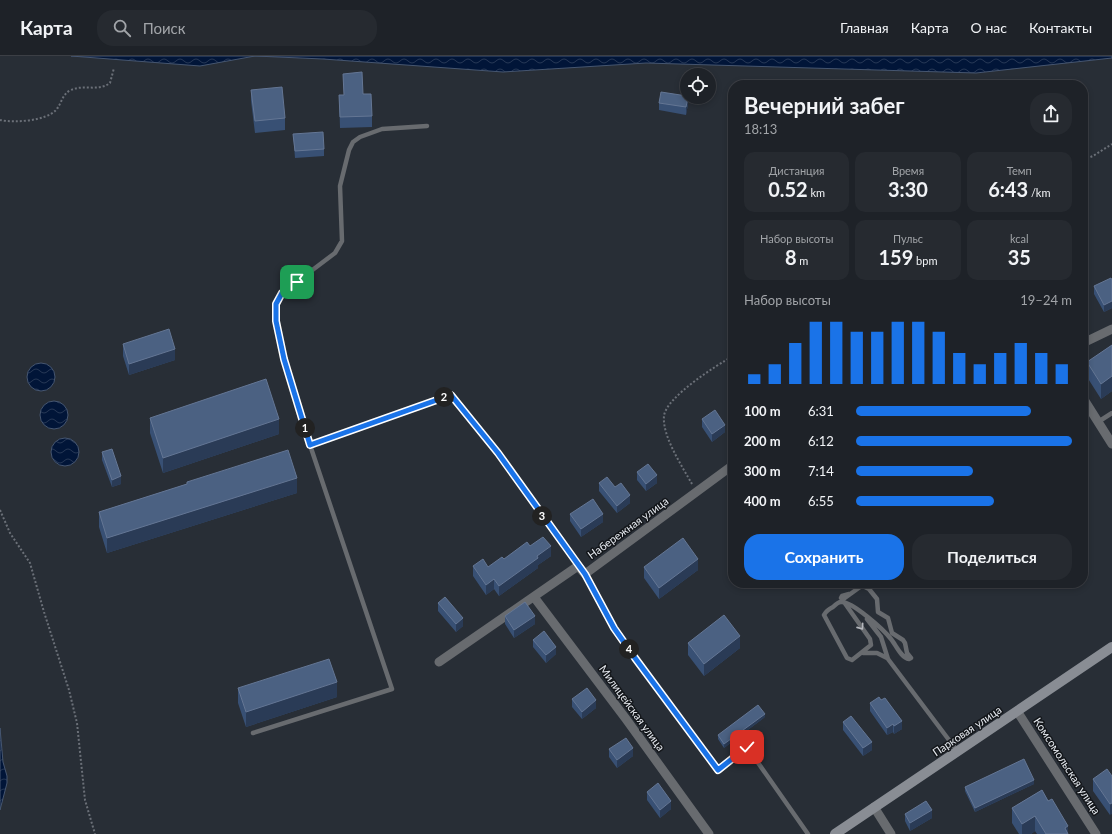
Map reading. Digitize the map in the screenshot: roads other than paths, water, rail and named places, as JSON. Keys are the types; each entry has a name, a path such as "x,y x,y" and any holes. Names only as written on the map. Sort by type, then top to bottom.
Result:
{"street":[{"path":"1088,341 1112,329"},
{"path":"1088,406 1112,444"},
{"name":"Набережная улица","path":"440,662 578,566 585,574 728,469"},
{"name":"Милицейская улица","path":"534,597 626,719 709,834"},
{"name":"Парковая улица","path":"835,834 1112,647"},
{"name":"Комсомольская улица","path":"1017,711 1096,834"},
{"path":"874,807 891,834"}],"lane":[{"path":"253,733 392,689 310,445 284,359 276,321 276,304 282,293 335,253 342,241 340,186 349,150 353,142 360,137 382,129 427,126"},
{"path":"310,445 451,395 498,453 578,566"},
{"path":"1098,422 1112,413"},
{"path":"585,574 614,628 718,770 747,747 808,834"},
{"path":"860,588 842,596 843,601 870,639 871,645"},
{"path":"867,588 876,599 878,612 888,618 892,633 905,643 907,653 911,658 909,660 905,658 884,630 852,605 843,601 838,603 825,613 826,620 845,654 850,660 863,653 881,637"},
{"path":"863,614 881,637 888,659 958,752"},
{"path":"863,653 877,653 888,659"}],"water":[{"path":"71,56 255,56 200,66"},
{"path":"255,56 1112,56 1112,58 976,73 646,63 503,72 323,59"},
{"path":"41,363 51,367 55,377 51,387 41,391 31,387 27,377 31,367"},
{"path":"54,401 64,405 68,415 64,425 54,429 44,425 40,415 44,405"},
{"path":"65,438 75,442 79,452 75,462 65,466 55,462 51,452 55,442"},
{"path":"0,728 3,762 7,776 7,783 0,810"}]}
